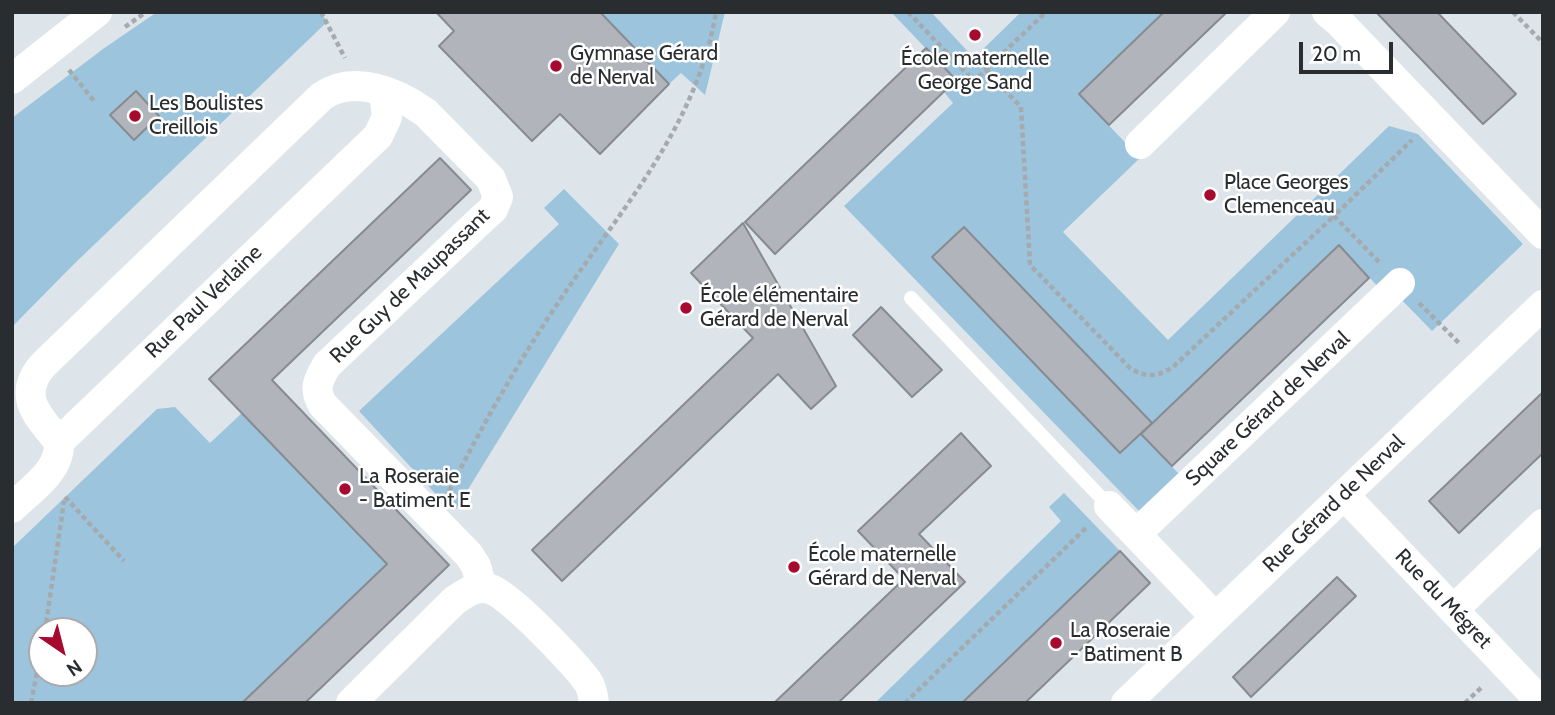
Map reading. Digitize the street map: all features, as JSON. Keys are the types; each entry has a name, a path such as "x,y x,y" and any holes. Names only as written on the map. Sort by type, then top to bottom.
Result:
{"street":[{"path":"1140,144 1275,12"},
{"path":"1327,12 1543,234"},
{"path":"12,79 81,17"},
{"path":"59,442 32,407 30,394 37,372 322,96 334,88 372,89"},
{"name":"Rue Paul Verlaine","path":"12,508 55,486 59,442 378,135 387,117 372,89"},
{"name":"Rue Guy de Maupassant","path":"372,89 414,104 432,118 491,179 498,197 493,209 327,365 316,386 317,396 469,555 476,566 482,587"},
{"name":"Square Gérard de Nerval","path":"1136,534 1400,283"},
{"name":"Rue Gérard de Nerval","path":"1126,703 1543,305"},
{"name":"Rue du Mégret","path":"1344,495 1542,703"},
{"path":"1109,506 1215,617"},
{"path":"1453,610 1543,524"},
{"path":"351,703 455,600 482,587 493,589 518,607 589,683 594,703"}],"lane":[{"path":"911,298 1109,506"}],"path":[{"path":"321,12 372,89"},
{"path":"434,519 499,394 553,310 669,142 694,94 713,34 716,12"},
{"path":"908,12 974,81 1046,12"},
{"path":"1513,12 1543,43"},
{"path":"67,67 94,101"},
{"path":"986,70 1021,107 1030,265 1130,368 1149,376 1162,374 1173,367 1432,120"},
{"path":"1334,216 1480,365"},
{"path":"55,486 124,561"},
{"path":"45,617 55,486"},
{"path":"905,703 1109,506"},
{"path":"1465,703 1491,678"}],"shaded area":[{"path":"157,12 321,12 327,22 74,264 12,327 12,118","holes":["136,91 159,116 134,140 110,116"]},
{"path":"600,12 725,12 705,95 681,73 669,84"},
{"path":"891,12 931,12 974,58 1021,12 1164,12 1079,94 1140,158 1063,232 1168,340 1389,126 1418,134 1523,244 1432,331 1393,291 1387,296 1339,246 1152,423 963,227 933,257 1120,453 1141,434 1180,475 1141,513 844,206 953,103 944,92 956,80"},
{"path":"564,189 619,244 456,509 443,502 359,411 559,224 544,208"},
{"path":"175,407 210,443 242,413 387,564 242,703 12,703 12,548 157,409"},
{"path":"1064,493 1120,551 962,703 875,703 1061,521 1049,507"}],"building":[{"name":"Gymnase Gérard de Nerval","path":"436,12 600,12 669,84 600,154 560,114 532,141 439,46 454,31"},
{"path":"1164,12 1227,12 1109,125 1079,94"},
{"path":"1376,12 1437,12 1516,94 1483,124"},
{"path":"926,48 956,80 775,254 745,222"},
{"name":"Les Boulistes Creillois","path":"136,91 159,116 134,140 110,115"},
{"name":"La Roseraie - Batiment E","path":"440,158 471,190 272,380 449,565 305,703 242,703 387,564 209,379"},
{"path":"743,223 836,386 811,409 778,374 562,581 532,550 753,338 691,273"},
{"path":"964,227 1152,423 1120,453 932,257"},
{"path":"1339,245 1369,278 1172,466 1141,434"},
{"path":"881,307 942,370 912,397 853,335"},
{"path":"1543,392 1543,453 1459,533 1429,501"},
{"path":"961,433 991,466 919,534 965,582 838,703 774,703 904,579 858,531"},
{"name":"La Roseraie - Batiment B","path":"1120,551 1150,583 1025,703 962,703"},
{"path":"1337,577 1356,596 1251,697 1233,677"}],"place":[{"name":"École maternelle George Sand","path":"975,35"},
{"name":"Gymnase Gérard de Nerval","path":"556,66"},
{"name":"Les Boulistes Creillois","path":"135,116"},
{"name":"Place Georges Clemenceau","path":"1210,195"},
{"name":"École élémentaire Gérard de Nerval","path":"686,308"},
{"name":"La Roseraie - Batiment E","path":"345,489"},
{"name":"École maternelle Gérard de Nerval","path":"794,567"},
{"name":"La Roseraie - Batiment B","path":"1056,643"}]}
